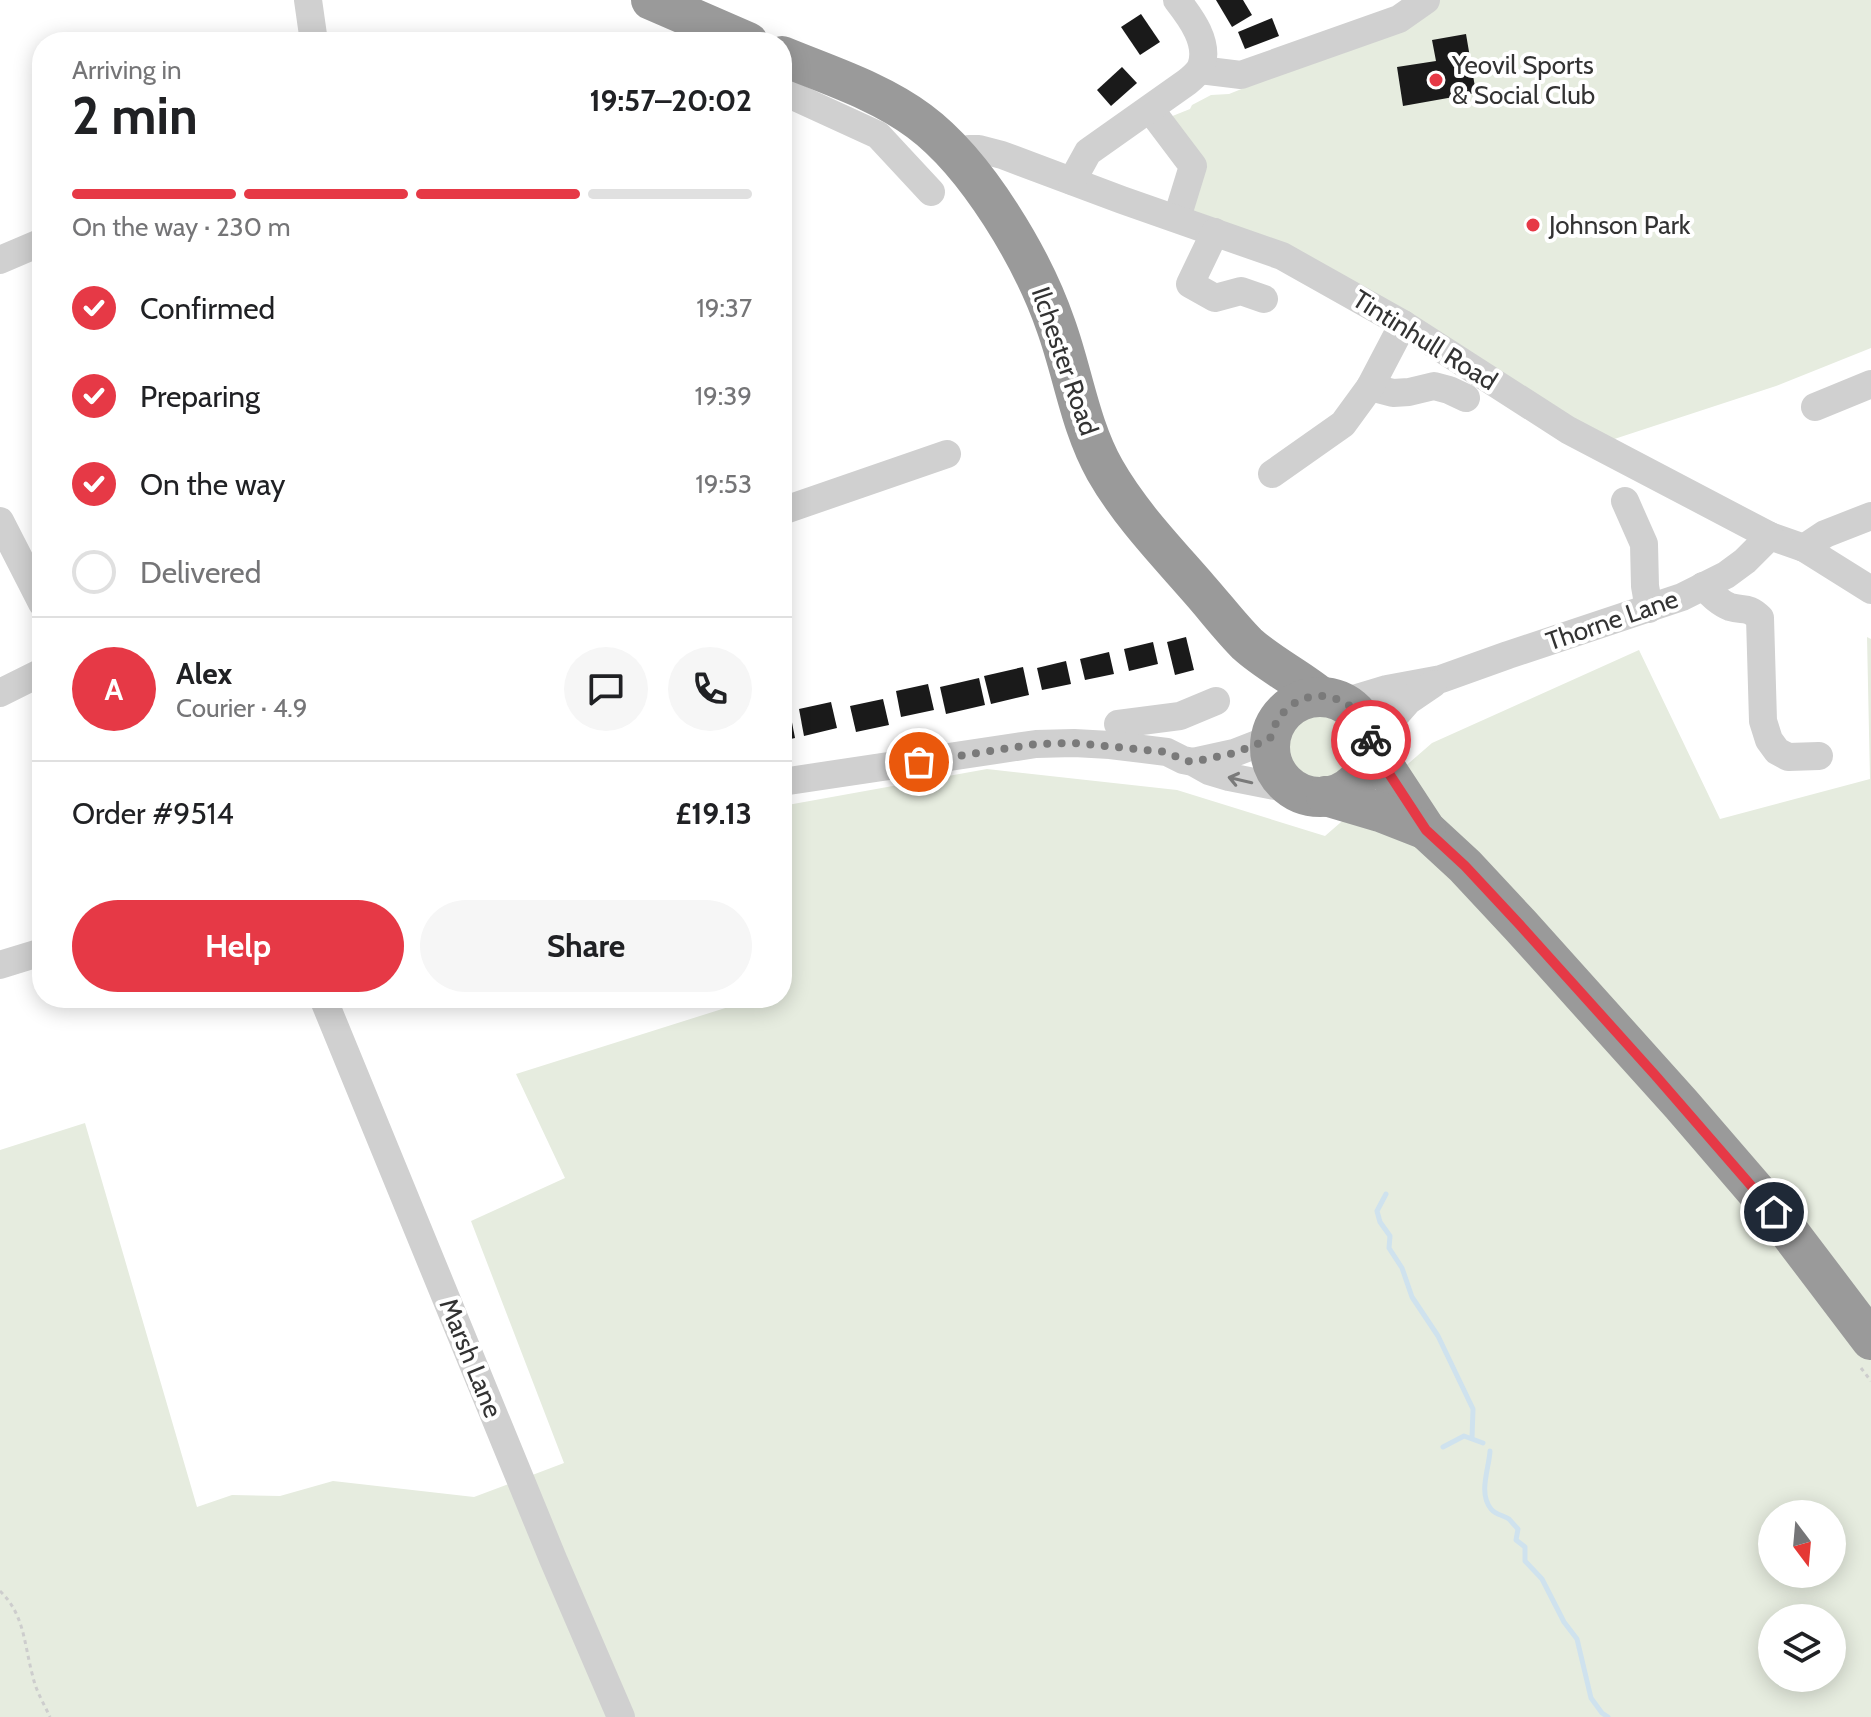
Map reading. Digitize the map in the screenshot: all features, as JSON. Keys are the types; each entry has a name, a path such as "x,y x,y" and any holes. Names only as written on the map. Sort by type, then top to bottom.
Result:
{"highway":[{"path":"651,0 701,32"},
{"name":"Ilchester Road","path":"792,60 888,101 919,120 956,155 999,213 1034,273 1057,328 1080,405 1104,467 1121,496 1247,643 1333,699"},
{"name":"Ilchester Road","path":"1247,643 1272,733"},
{"path":"1426,830 1279,780 1271,754 1272,733 1281,713 1304,698 1333,699 1360,716 1371,744 1426,830 1491,893 1681,1104 1774,1212 1871,1340"},
{"path":"1308,792 1342,790 1357,781 1369,762 1371,744"}],"street":[{"path":"308,0 313,32"},
{"path":"1072,181 1088,152 1200,70 1204,51 1199,34 1177,0"},
{"path":"1200,70 1241,75 1399,19 1426,0"},
{"path":"792,96 878,135 931,192"},
{"path":"1150,109 1193,166 1177,218"},
{"name":"Tintinhull Road","path":"956,155 969,149 1002,155 1282,256 1403,324 1568,430 1770,536 1804,548 1871,590"},
{"path":"1215,232 1190,284 1215,298 1241,291 1264,299"},
{"path":"0,260 32,246"},
{"path":"1272,474 1343,424 1370,387 1403,324"},
{"path":"1815,407 1871,384"},
{"path":"1370,387 1393,393 1434,386 1466,398"},
{"path":"792,508 947,454"},
{"path":"1625,501 1644,544 1649,609"},
{"path":"1804,548 1825,534 1871,516"},
{"path":"0,521 32,583"},
{"name":"Thorne Lane","path":"1333,699 1441,679 1682,597 1726,575 1770,536"},
{"path":"1703,586 1724,604 1752,610 1760,618 1763,721 1769,740 1777,751 1788,757 1819,756"},
{"path":"0,693 32,677"},
{"name":"Thorne Lane","path":"1371,744 1408,701 1441,679"},
{"path":"1118,724 1180,716 1216,701"},
{"path":"1180,716 1188,761"},
{"path":"1188,761 1234,753 1272,733"},
{"path":"792,781 1036,744 1074,743 1167,752 1229,777 1308,792"},
{"path":"0,965 32,955"},
{"name":"Marsh Lane","path":"327,1008 621,1717"}],"path":[{"path":"0,1591 17,1613 34,1681 50,1717"}],"shaded area":[{"name":"Johnson Park","path":"1432,0 1871,0 1871,348 1776,386 1596,445 1403,324 1177,218 1193,166 1160,121 1190,109 1211,95 1229,94 1356,43"},
{"path":"1867,637 1871,639 1871,1717 0,1717 0,1150 85,1123 197,1507 232,1495 280,1496 333,1481 474,1497 564,1463 471,1221 565,1178 516,1074 725,1008 792,1008 792,804 987,769 1177,790 1325,836 1432,743 1639,650 1720,819 1870,779"},
{"path":"1319,709 1334,712 1347,720 1355,733 1358,748 1355,763 1347,776 1334,784 1319,787 1304,784 1291,776 1283,763 1280,748 1283,733 1291,720 1304,712"}],"building":[{"path":"1216,0 1243,0 1252,15 1232,27"},
{"path":"1141,14 1160,42 1140,55 1121,27"},
{"path":"1272,18 1279,36 1245,49 1238,32"},
{"name":"Yeovil Sports & Social Club","path":"1466,34 1476,93 1403,106 1397,67 1436,61 1432,40"},
{"path":"1122,67 1137,83 1111,106 1097,90"},
{"path":"1186,637 1194,670 1175,675 1167,642"},
{"path":"1153,642 1158,664 1129,671 1124,649"},
{"path":"1109,652 1114,674 1085,680 1080,659"},
{"path":"1066,661 1071,684 1042,690 1037,668"},
{"path":"1023,667 1029,695 991,704 984,676"},
{"path":"979,678 985,705 946,714 940,687"},
{"path":"928,684 934,710 901,717 896,691"},
{"path":"883,699 889,725 856,732 850,706"},
{"path":"831,702 837,728 804,736 799,709"}],"waterway":[{"path":"1386,1194 1377,1211 1380,1222 1390,1236 1389,1248 1402,1268 1412,1297 1438,1336 1473,1409 1472,1438"},
{"path":"1443,1447 1464,1436 1483,1443"},
{"path":"1490,1451 1485,1488 1487,1503 1518,1529 1516,1540 1525,1547 1525,1561 1542,1579 1564,1622 1577,1639 1591,1698 1608,1717"}],"way so far":[{"path":"919,762 1036,744 1074,743 1167,752 1193,762 1234,753 1270,739 1277,720 1288,707 1304,698 1321,697 1344,702 1355,710 1371,740"}],"place":[{"name":"Yeovil Sports & Social Club","path":"1436,80"},
{"name":"Johnson Park","path":"1533,225"}],"route":[{"path":"1371,740 1371,746 1426,830 1465,866 1520,925 1774,1212"}]}
